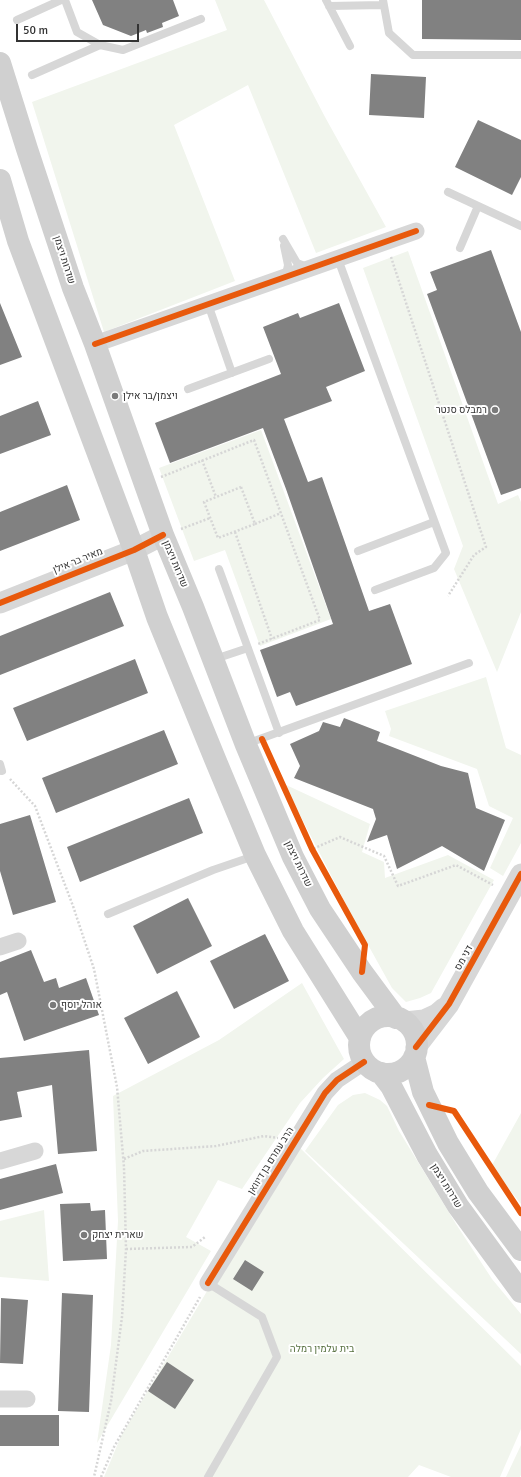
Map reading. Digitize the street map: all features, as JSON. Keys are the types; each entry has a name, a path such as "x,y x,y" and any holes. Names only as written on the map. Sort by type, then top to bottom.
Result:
{"main road":[{"name":"שדרות ויצמן","path":"0,63 26,149 73,288 95,344 163,535 193,607 212,660 246,745 303,853 320,909 362,972 401,1020"},
{"path":"0,180 18,241 134,550 157,617 255,855 293,931 360,1038"},
{"path":"415,1052 410,1064 396,1072 389,1074 373,1068 360,1055 360,1038 367,1026 378,1018 387,1016 401,1020 412,1029 415,1038 415,1052 423,1092 448,1143 478,1192 521,1250"},
{"name":"שדרות ויצמן","path":"373,1068 391,1086 427,1155 458,1206 521,1292"}],"street":[{"path":"95,344 416,231"},
{"name":"מאיר בר אילן","path":"0,603 134,550 163,535"},
{"name":"דני מס","path":"415,1052 449,1004 521,874"},
{"path":"0,947 18,941"},
{"name":"דני מס","path":"401,1020 424,1020 437,1014 449,1004"},
{"name":"הרב עמרם בן דיוואן","path":"208,1283 325,1092 337,1080 373,1068"},
{"path":"0,1160 35,1151"},
{"path":"0,1399 27,1399"}],"lane":[{"path":"17,20 61,0"},
{"path":"65,0 77,32 100,45 122,50 201,19"},
{"path":"350,46 327,3 383,2 389,33 413,55 521,55"},
{"path":"32,75 100,45"},
{"path":"448,192 521,226"},
{"path":"460,248 478,206"},
{"path":"281,279 287,270 288,265 283,240 297,264 311,268"},
{"path":"338,259 446,553 434,568 375,590"},
{"path":"208,304 232,373"},
{"path":"188,389 269,359"},
{"path":"358,551 434,522"},
{"path":"219,569 279,733"},
{"path":"212,660 248,648"},
{"path":"246,745 469,664"},
{"path":"108,914 213,870 255,855"},
{"path":"208,1283 262,1317 277,1357 208,1477"}],"path":[{"path":"386,242 486,547 474,555 448,596"},
{"path":"145,484 254,440 320,620 248,648"},
{"path":"202,460 216,497"},
{"path":"255,524 241,487 204,502 218,538 235,532 255,524 281,513"},
{"path":"163,535 210,518"},
{"path":"235,532 272,639"},
{"path":"1,768 35,806 73,906 94,969 117,1087 124,1159 126,1249 122,1317 111,1401 94,1477"},
{"path":"303,853 340,837 384,856 398,886 456,865 510,894"},
{"path":"303,853 309,842"},
{"path":"303,853 316,856"},
{"path":"124,1159 143,1151 216,1146 264,1136 295,1142"},
{"path":"126,1249 192,1247 205,1237"},
{"path":"101,1477 114,1447 208,1283"}],"green space":[{"path":"215,0 264,0 325,117 386,227 316,253 248,85 174,125 235,281 104,332 32,102 227,30"},
{"path":"408,251 498,504 518,495 521,502 521,612 497,672 454,569 463,546 363,268"},
{"path":"261,430 331,619 260,646 225,550 194,561 159,468"},
{"path":"486,677 506,748 521,755 521,843 503,876 490,868 513,818 489,806 477,769 389,736 391,729 385,711"},
{"path":"284,784 370,824 362,852 384,862 385,878 448,855 494,880 431,993 406,1002 392,988 352,916"},
{"path":"302,983 344,1059 323,1078 300,1103 242,1189 218,1180 186,1237 211,1251 97,1443 111,1345 118,1221 113,1096 219,1040"},
{"path":"365,1093 380,1100 387,1106 399,1131 456,1224 492,1279 521,1314 521,1354 305,1151 338,1105 353,1095"},
{"path":"521,1113 521,1204 491,1167"},
{"name":"בית עלמין רמלה","path":"295,1143 521,1366 521,1429 500,1477 451,1477 419,1465 408,1477 104,1477 121,1436"},
{"path":"44,1210 49,1281 0,1277 0,1221"},
{"path":"521,1445 521,1475 520,1477 506,1477"}],"building":[{"path":"92,0 173,0 179,16 162,23 163,27 147,33 146,30 131,36 103,25"},
{"path":"422,0 521,0 521,40 422,39"},
{"path":"371,74 426,77 424,118 369,115"},
{"path":"478,120 521,140 521,177 512,195 455,167"},
{"name":"רמבלס סנטר","path":"491,250 521,332 521,488 501,495 427,294 437,290 430,272"},
{"path":"0,303 22,357 0,365"},
{"path":"339,303 365,371 326,387 332,401 284,419 308,482 322,477 369,611 390,604 412,664 296,706 290,692 277,697 260,650 333,624 263,428 170,463 155,423 281,374 263,327 298,313 300,318"},
{"path":"38,401 51,435 0,454 0,416"},
{"path":"67,485 80,520 0,551 0,512"},
{"path":"110,592 124,626 0,675 0,636"},
{"path":"135,659 148,693 27,741 13,708"},
{"path":"344,718 380,732 377,741 441,766 468,773 476,808 505,820 484,871 442,846 397,869 387,835 367,842 376,819 373,809 294,778 300,766 290,744 319,731 323,722 340,727"},
{"path":"164,730 178,764 56,813 42,778"},
{"path":"189,798 203,833 80,882 67,847"},
{"path":"30,815 56,902 13,915 0,871 0,824"},
{"path":"188,898 212,946 157,974 133,926"},
{"path":"265,934 289,981 234,1009 210,961"},
{"name":"אוהל יוסף","path":"31,950 44,982 56,978 59,988 86,978 99,1015 24,1041 7,992 0,995 0,962"},
{"path":"177,991 200,1037 148,1064 124,1018"},
{"path":"89,1050 97,1151 58,1154 52,1085 17,1092 22,1117 0,1121 0,1058"},
{"path":"56,1164 63,1193 0,1210 0,1179"},
{"name":"שארית יצחק","path":"90,1203 91,1211 105,1210 107,1259 63,1261 60,1204"},
{"path":"245,1260 264,1272 252,1291 233,1279"},
{"path":"62,1293 93,1295 89,1412 58,1411"},
{"path":"1,1298 28,1300 23,1364 0,1363"},
{"path":"167,1362 194,1380 175,1409 148,1391"},
{"path":"0,1415 59,1415 59,1446 0,1446"}],"cycle path":[{"path":"95,344 416,231"},
{"path":"0,603 134,550 163,535"},
{"path":"262,739 312,849 365,945 362,972"},
{"path":"416,1047 449,1004 521,874"},
{"path":"208,1283 325,1093 337,1080 364,1062"},
{"path":"429,1105 454,1111 521,1213"}],"place":[{"name":"ויצמן/בר אילן","path":"115,396"},
{"name":"רמבלס סנטר","path":"495,410"},
{"name":"אוהל יוסף","path":"53,1005"},
{"name":"שארית יצחק","path":"84,1235"}]}
